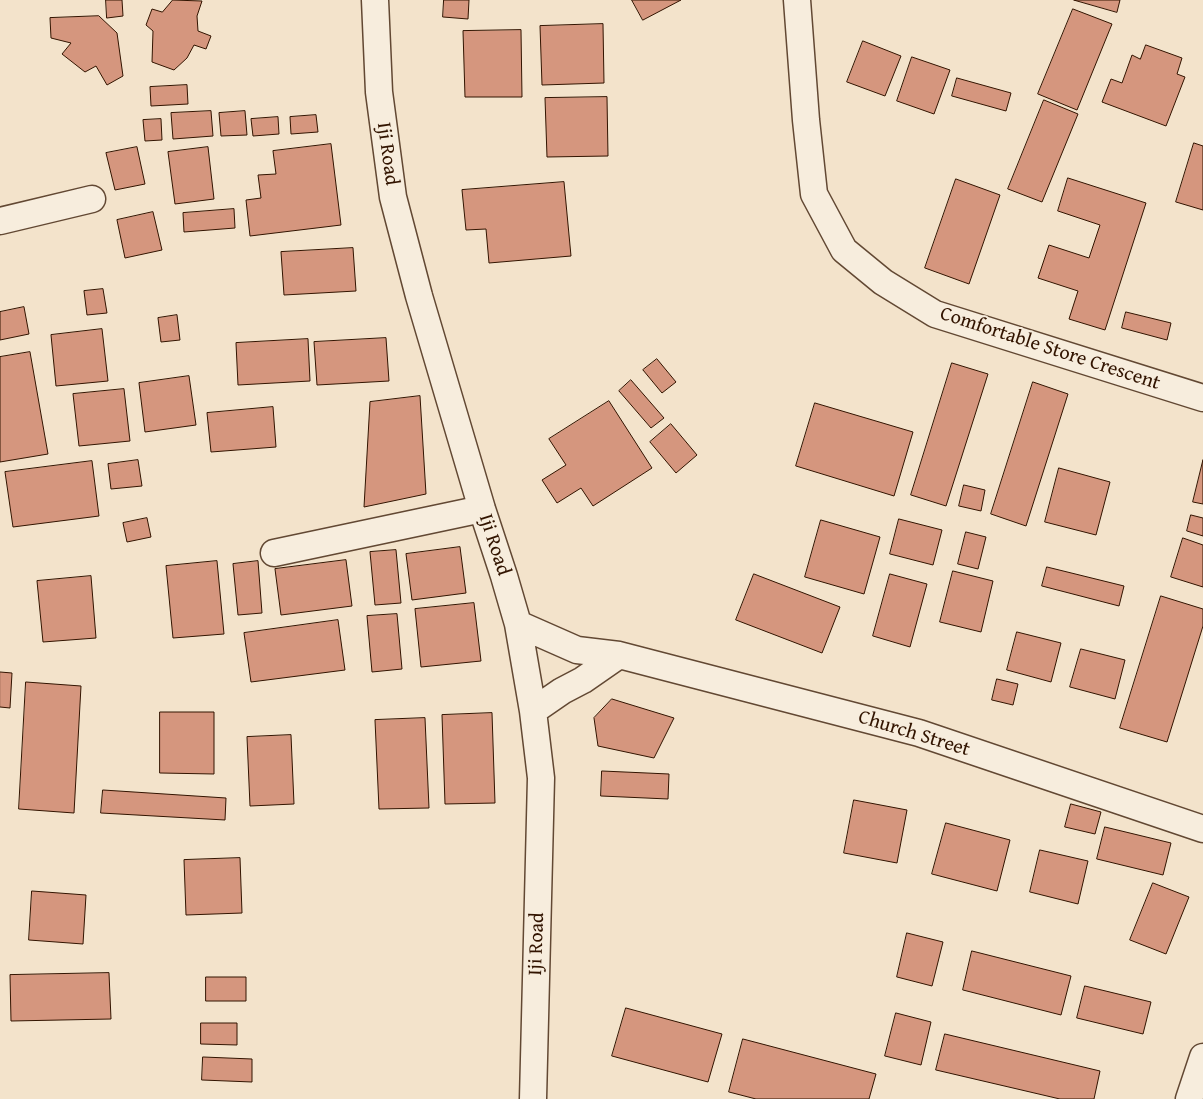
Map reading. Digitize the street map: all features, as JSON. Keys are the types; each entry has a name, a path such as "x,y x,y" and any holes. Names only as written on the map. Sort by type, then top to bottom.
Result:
{"street":[{"name":"Iji Road","path":"375,0 379,92 393,198 482,508 518,624 533,711 541,778 532,1099"},
{"name":"Comfortable Store Crescent","path":"797,0 806,120 814,194 844,250 884,282 935,314 1203,398"},
{"path":"0,221 92,198"},
{"path":"274,553 482,508"},
{"name":"Church Street","path":"518,624 577,650 619,655 919,733 1203,829"},
{"path":"533,711 562,690 583,680 619,655"},
{"path":"1189,1099 1203,1057"}],"building":[{"path":"106,0 122,0 123,16 107,18"},
{"path":"173,0 202,1 197,16 198,31 211,36 206,49 194,45 187,58 174,70 152,62 153,31 146,25 152,9 162,12"},
{"path":"444,0 469,0 468,19 443,17"},
{"path":"632,0 681,0 643,20"},
{"path":"1074,0 1120,0 1117,12"},
{"path":"1073,9 1112,24 1077,110 1038,94"},
{"path":"99,16 117,33 123,76 107,85 96,66 85,72 62,54 71,43 51,38 50,18"},
{"path":"603,24 604,83 542,85 540,26"},
{"path":"521,30 522,97 465,97 463,31"},
{"path":"863,41 901,56 885,96 847,82"},
{"path":"1146,45 1182,58 1177,74 1185,77 1166,126 1102,102 1111,79 1122,83 1132,55 1140,59"},
{"path":"912,57 950,70 934,114 897,101"},
{"path":"957,78 1011,93 1006,111 952,96"},
{"path":"187,85 188,104 151,106 150,87"},
{"path":"607,97 608,156 547,157 545,98"},
{"path":"1044,100 1078,114 1042,202 1008,189"},
{"path":"211,111 213,136 173,139 171,113"},
{"path":"245,111 247,135 221,136 219,113"},
{"path":"316,115 318,132 291,134 290,117"},
{"path":"278,117 279,134 253,136 251,119"},
{"path":"161,119 162,140 145,141 143,120"},
{"path":"1194,143 1203,146 1203,210 1176,202"},
{"path":"331,144 341,225 250,236 246,200 261,198 258,175 276,174 273,151"},
{"path":"137,147 145,184 115,190 106,153"},
{"path":"208,147 214,199 175,204 168,152"},
{"path":"1068,178 1146,203 1105,330 1069,319 1078,291 1038,278 1049,245 1089,258 1100,225 1058,211"},
{"path":"956,179 1000,195 969,284 925,268"},
{"path":"564,182 571,256 489,263 486,229 466,230 462,190"},
{"path":"234,209 235,228 184,232 183,213"},
{"path":"153,212 162,250 125,258 117,220"},
{"path":"353,248 356,291 284,295 281,252"},
{"path":"103,289 107,313 87,315 84,291"},
{"path":"24,307 29,334 0,340 0,312"},
{"path":"1126,312 1171,323 1167,340 1122,328"},
{"path":"177,315 180,340 161,342 158,318"},
{"path":"102,329 108,381 56,386 51,335"},
{"path":"386,338 389,381 317,385 314,342"},
{"path":"308,339 310,381 238,385 236,343"},
{"path":"30,352 48,454 0,462 0,357"},
{"path":"657,359 676,382 662,393 643,370"},
{"path":"952,363 988,374 946,506 911,495"},
{"path":"189,376 196,425 145,432 139,383"},
{"path":"631,380 664,418 651,428 619,391"},
{"path":"1033,382 1068,394 1026,526 991,514"},
{"path":"124,389 130,441 79,446 73,394"},
{"path":"420,396 426,494 364,507 370,402"},
{"path":"609,401 652,468 593,506 581,488 557,503 542,480 566,465 549,439"},
{"path":"815,403 913,432 894,496 796,466"},
{"path":"273,407 276,447 211,452 207,413"},
{"path":"671,424 697,455 676,473 650,442"},
{"path":"138,460 142,486 111,489 108,464"},
{"path":"1203,460 1203,504 1193,502"},
{"path":"92,461 99,516 13,527 5,472"},
{"path":"1059,468 1110,482 1096,535 1045,522"},
{"path":"964,485 985,490 981,511 959,506"},
{"path":"1191,515 1203,518 1203,536 1187,531"},
{"path":"147,518 151,537 127,542 123,523"},
{"path":"899,519 942,530 933,565 890,554"},
{"path":"821,520 880,537 864,594 805,577"},
{"path":"966,532 986,537 978,569 958,564"},
{"path":"1183,538 1203,545 1203,587 1171,577"},
{"path":"460,547 466,593 412,600 406,554"},
{"path":"396,550 401,603 375,605 370,552"},
{"path":"346,560 352,606 281,615 275,569"},
{"path":"217,561 224,634 173,638 166,566"},
{"path":"258,561 262,613 238,615 233,564"},
{"path":"1047,567 1124,586 1119,606 1042,586"},
{"path":"953,571 993,581 981,632 940,622"},
{"path":"754,574 840,607 822,653 736,620"},
{"path":"890,574 927,584 910,647 873,636"},
{"path":"91,576 96,638 43,642 37,581"},
{"path":"1161,596 1203,609 1203,626 1167,742 1120,728"},
{"path":"474,603 481,661 421,667 415,609"},
{"path":"397,614 402,669 372,672 367,616"},
{"path":"338,620 345,670 251,682 244,633"},
{"path":"1017,632 1061,643 1051,682 1007,670"},
{"path":"1081,649 1125,660 1115,699 1070,687"},
{"path":"0,672 12,673 10,708 0,707"},
{"path":"997,679 1018,684 1013,705 992,700"},
{"path":"26,682 81,686 74,813 19,809"},
{"path":"612,699 674,718 654,758 598,746 594,718"},
{"path":"160,712 214,712 214,774 160,773"},
{"path":"492,713 495,803 445,804 442,715"},
{"path":"425,718 429,808 379,809 375,720"},
{"path":"291,735 294,804 250,806 247,737"},
{"path":"602,771 669,774 668,799 601,796"},
{"path":"103,790 226,798 225,820 101,813"},
{"path":"854,800 907,810 897,863 844,853"},
{"path":"1071,804 1101,812 1095,834 1065,827"},
{"path":"946,823 1010,840 997,891 932,874"},
{"path":"1105,827 1171,843 1163,875 1097,859"},
{"path":"1040,850 1088,861 1078,904 1030,892"},
{"path":"240,858 242,913 186,915 184,860"},
{"path":"1153,883 1189,897 1166,954 1130,940"},
{"path":"32,891 86,895 83,944 29,940"},
{"path":"907,933 943,942 932,986 897,977"},
{"path":"972,951 1071,976 1061,1015 963,990"},
{"path":"109,973 111,1019 11,1021 10,975"},
{"path":"206,977 246,977 246,1001 206,1001"},
{"path":"1085,986 1151,1002 1143,1034 1077,1018"},
{"path":"626,1008 722,1034 708,1082 612,1056"},
{"path":"896,1013 931,1022 921,1065 885,1056"},
{"path":"201,1023 237,1023 237,1045 201,1044"},
{"path":"945,1034 1100,1071 1094,1099 1060,1099 936,1070"},
{"path":"743,1039 876,1074 869,1099 756,1099 729,1092"},
{"path":"203,1057 252,1059 252,1082 202,1080"}]}
